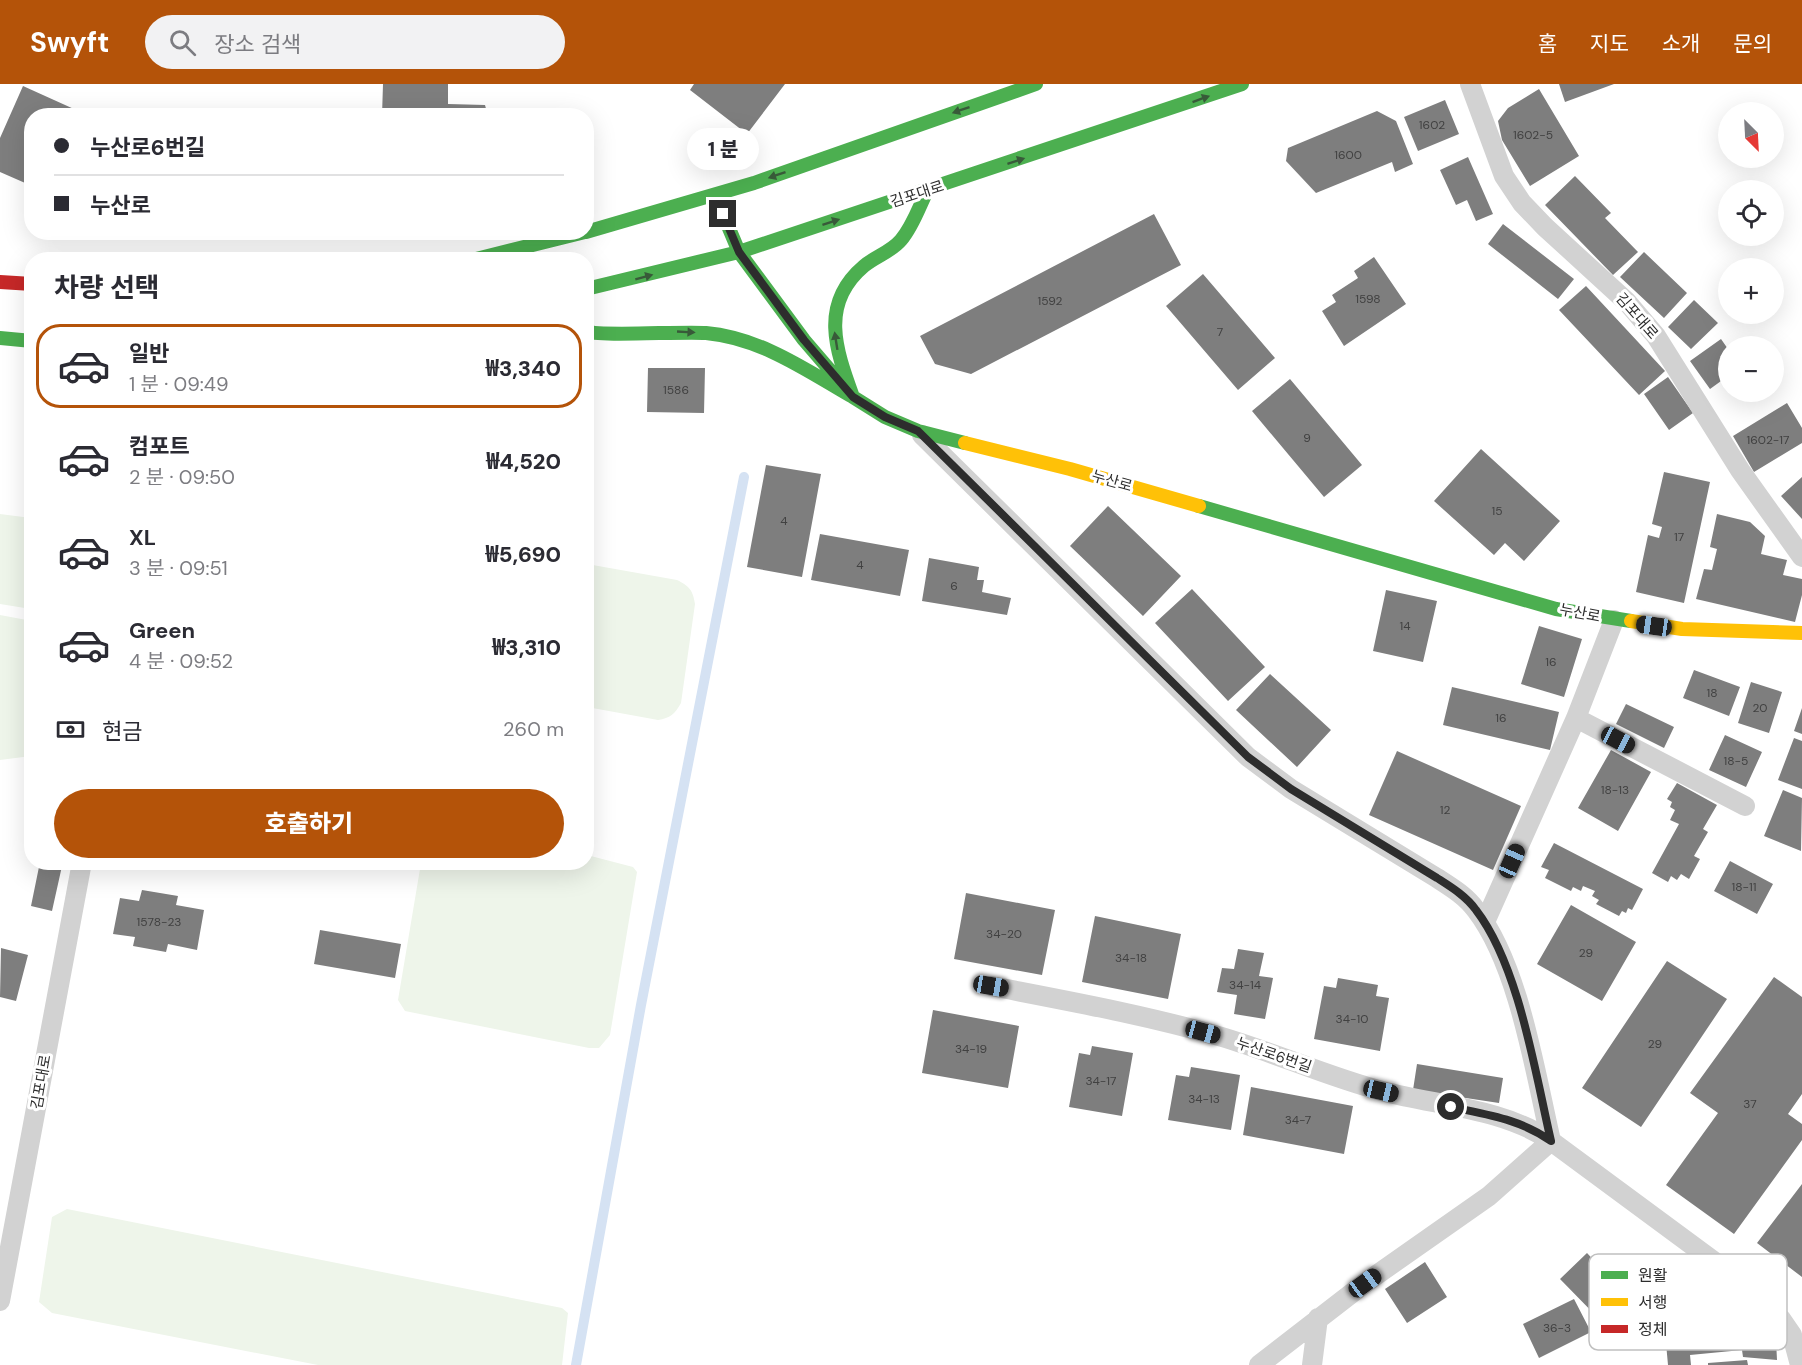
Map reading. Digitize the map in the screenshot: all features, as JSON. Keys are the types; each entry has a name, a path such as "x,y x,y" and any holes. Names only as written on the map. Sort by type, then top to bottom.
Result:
{"main road":[{"path":"594,230 715,195 1036,84"},
{"name":"김포대로","path":"594,288 739,252 1242,84"},
{"path":"853,397 835,345 833,319 843,288 862,267 900,243 927,191"},
{"name":"누산로","path":"715,195 739,252 804,340 853,397 885,417 918,431 1070,469 1505,596 1614,620 1682,629 1802,633"},
{"path":"505,252 553,240"},
{"path":"0,282 24,284"},
{"path":"594,333 683,331 726,335 781,355 853,397"},
{"path":"0,338 24,340"}],"lane":[{"name":"김포대로","path":"1470,84 1504,176 1522,203 1627,302 1656,336 1740,470 1802,557"},
{"path":"918,431 1248,757 1291,789 1458,891 1485,922 1520,1007 1551,1141 1489,1196 1318,1318 1259,1365"},
{"name":"누산로","path":"1485,922 1576,718 1614,620"},
{"path":"1576,718 1745,806"},
{"name":"김포대로","path":"0,1301 81,870"},
{"name":"누산로6번길","path":"991,986 1128,1013 1213,1034 1381,1091 1506,1118 1531,1127 1704,1254"},
{"path":"1312,1365 1318,1318"},
{"name":"누산로6번길","path":"1787,1328 1792,1335 1800,1365"}],"shaded area":[{"path":"0,514 24,517 24,608 0,604"},
{"path":"594,565 677,580 692,592 695,604 681,703 669,717 658,720 594,708"},
{"path":"0,615 24,620 24,757 0,760"},
{"path":"594,857 633,867 637,872 610,1035 599,1048 589,1048 405,1011 398,1000 420,870 594,870"},
{"path":"67,1209 562,1308 568,1313 562,1365 318,1365 52,1313 39,1302 52,1217"}],"building":[{"path":"383,84 448,84 448,104 485,105 486,108 382,108"},
{"path":"694,84 785,84 747,134 690,90"},
{"path":"1559,84 1614,84 1565,102"},
{"path":"23,86 72,108 24,108 24,182 0,172 0,138"},
{"path":"1539,89 1579,156 1530,186 1502,140 1498,121 1508,108"},
{"path":"1445,100 1459,134 1418,151 1404,117"},
{"path":"1377,111 1396,121 1413,164 1395,172 1392,162 1316,193 1286,161 1288,148"},
{"path":"1468,157 1493,214 1476,221 1467,200 1456,205 1440,170"},
{"path":"1575,176 1611,213 1605,218 1638,252 1613,275 1545,205"},
{"path":"1154,214 1181,265 971,374 935,364 920,336"},
{"path":"1503,224 1574,279 1558,299 1488,244"},
{"path":"1644,252 1687,293 1664,318 1620,277"},
{"path":"1374,257 1406,304 1344,346 1322,311 1336,302 1332,295 1358,278 1354,271"},
{"path":"1203,274 1275,358 1238,390 1166,306"},
{"path":"1586,286 1665,371 1639,395 1559,310"},
{"path":"1694,300 1718,323 1691,349 1668,327"},
{"path":"1718,341 1718,383 1710,389 1690,361"},
{"path":"648,368 705,368 704,413 647,412"},
{"path":"1668,377 1693,413 1669,430 1644,394"},
{"path":"1290,379 1362,465 1324,497 1252,411"},
{"path":"1787,403 1802,428 1802,443 1754,472 1733,436"},
{"path":"1481,449 1560,521 1524,561 1505,543 1494,555 1434,501"},
{"path":"766,465 821,474 802,577 747,567"},
{"path":"1664,472 1710,482 1684,603 1636,592 1648,535 1659,538 1662,527 1652,524"},
{"path":"1802,477 1802,519 1781,496"},
{"path":"1108,506 1181,576 1143,616 1070,546"},
{"path":"1717,514 1750,522 1765,536 1761,554 1787,560 1783,575 1802,579 1802,595 1795,622 1696,599 1704,569 1712,570 1717,549 1710,547"},
{"path":"820,534 909,550 900,596 811,580"},
{"path":"929,558 979,567 977,580 984,580 982,592 1011,598 1007,615 922,601"},
{"path":"1192,589 1265,667 1228,701 1155,623"},
{"path":"1386,590 1437,601 1423,662 1373,651"},
{"path":"1539,626 1582,639 1564,697 1521,684"},
{"path":"1694,670 1740,687 1729,716 1683,698"},
{"path":"1270,674 1331,730 1297,767 1236,710"},
{"path":"1751,682 1782,692 1769,733 1738,723"},
{"path":"1452,687 1559,712 1550,750 1443,725"},
{"path":"1626,704 1674,727 1664,748 1616,724"},
{"path":"1802,708 1802,734 1794,731"},
{"path":"1725,735 1762,752 1746,787 1709,770"},
{"path":"1794,738 1802,741 1802,789 1778,780"},
{"path":"1611,750 1651,772 1618,831 1578,808"},
{"path":"1397,751 1521,806 1493,870 1369,815"},
{"path":"1677,783 1717,805 1703,829 1708,832 1694,856 1700,859 1689,879 1681,874 1677,880 1671,876 1668,882 1652,873 1679,824 1670,820 1675,810 1670,807 1672,802 1667,799"},
{"path":"1783,790 1802,798 1801,851 1764,836"},
{"path":"1554,843 1643,889 1632,910 1628,908 1626,913 1622,911 1619,916 1596,904 1599,900 1592,896 1595,891 1583,886 1581,891 1573,887 1571,891 1545,878 1549,870 1541,867"},
{"path":"1730,861 1773,884 1757,914 1714,891"},
{"path":"38,870 61,870 52,911 31,906"},
{"path":"142,890 178,896 176,905 204,910 197,950 168,944 166,952 133,946 135,937 113,934 120,898 139,901"},
{"path":"966,893 1055,910 1042,975 954,959"},
{"path":"1571,905 1636,942 1602,1001 1537,964"},
{"path":"1095,916 1181,934 1168,999 1082,982"},
{"path":"320,930 401,944 395,978 314,964"},
{"path":"1,948 28,955 16,1001 0,997"},
{"path":"1238,949 1264,953 1259,976 1273,978 1265,1019 1234,1014 1237,995 1217,992 1222,968 1234,969"},
{"path":"1667,961 1727,999 1641,1127 1582,1088"},
{"path":"1774,977 1802,997 1802,1094 1788,1114 1802,1124 1802,1140 1734,1234 1666,1185 1718,1113 1690,1093"},
{"path":"1338,978 1378,985 1376,996 1389,998 1380,1051 1314,1039 1324,986 1336,988"},
{"path":"933,1010 1019,1026 1008,1088 922,1073"},
{"path":"1092,1046 1133,1053 1122,1116 1069,1107 1079,1053 1090,1055"},
{"path":"1417,1064 1503,1078 1499,1103 1413,1090"},
{"path":"1191,1067 1240,1075 1231,1130 1168,1120 1176,1075 1189,1077"},
{"path":"1251,1087 1353,1106 1344,1154 1243,1135"},
{"path":"1802,1184 1802,1277 1787,1266 1787,1254 1772,1254 1757,1243"},
{"path":"1587,1253 1589,1255 1589,1309 1560,1279"},
{"path":"1425,1262 1447,1297 1407,1323 1385,1289"},
{"path":"1574,1299 1589,1328 1589,1333 1539,1358 1523,1324"},
{"path":"1667,1350 1742,1350 1690,1355 1691,1365 1668,1365"},
{"path":"1742,1350 1776,1350 1777,1360 1743,1357"},
{"path":"1747,1360 1748,1365 1708,1365 1708,1363"}],"waterway":[{"path":"576,1365 641,1005 744,477"}],"traffic: fast":[{"path":"594,230 754,183 1036,84"},
{"path":"594,287 739,252 1242,84"},
{"path":"853,397 837,345 836,312 841,296 850,281 864,266 893,248 901,240 927,191"},
{"path":"715,195 739,252 804,340 853,397 885,417 918,431 965,443"},
{"path":"504,252 553,240"},
{"path":"594,333 706,333 726,336 746,341 783,357 853,397"},
{"path":"0,338 24,340"},
{"path":"1199,506 1556,609 1631,621"}],"traffic: slow":[{"path":"965,443 1070,469 1199,506"},
{"path":"1631,621 1682,629 1802,633"}],"traffic: jam":[{"path":"0,282 24,284"}],"route":[{"path":"723,214 739,252 804,340 853,397 885,417 918,431 1176,684 1228,740 1248,757 1291,789 1458,891 1474,908 1485,922 1520,1007 1551,1141 1531,1127 1506,1118 1451,1107"}]}
